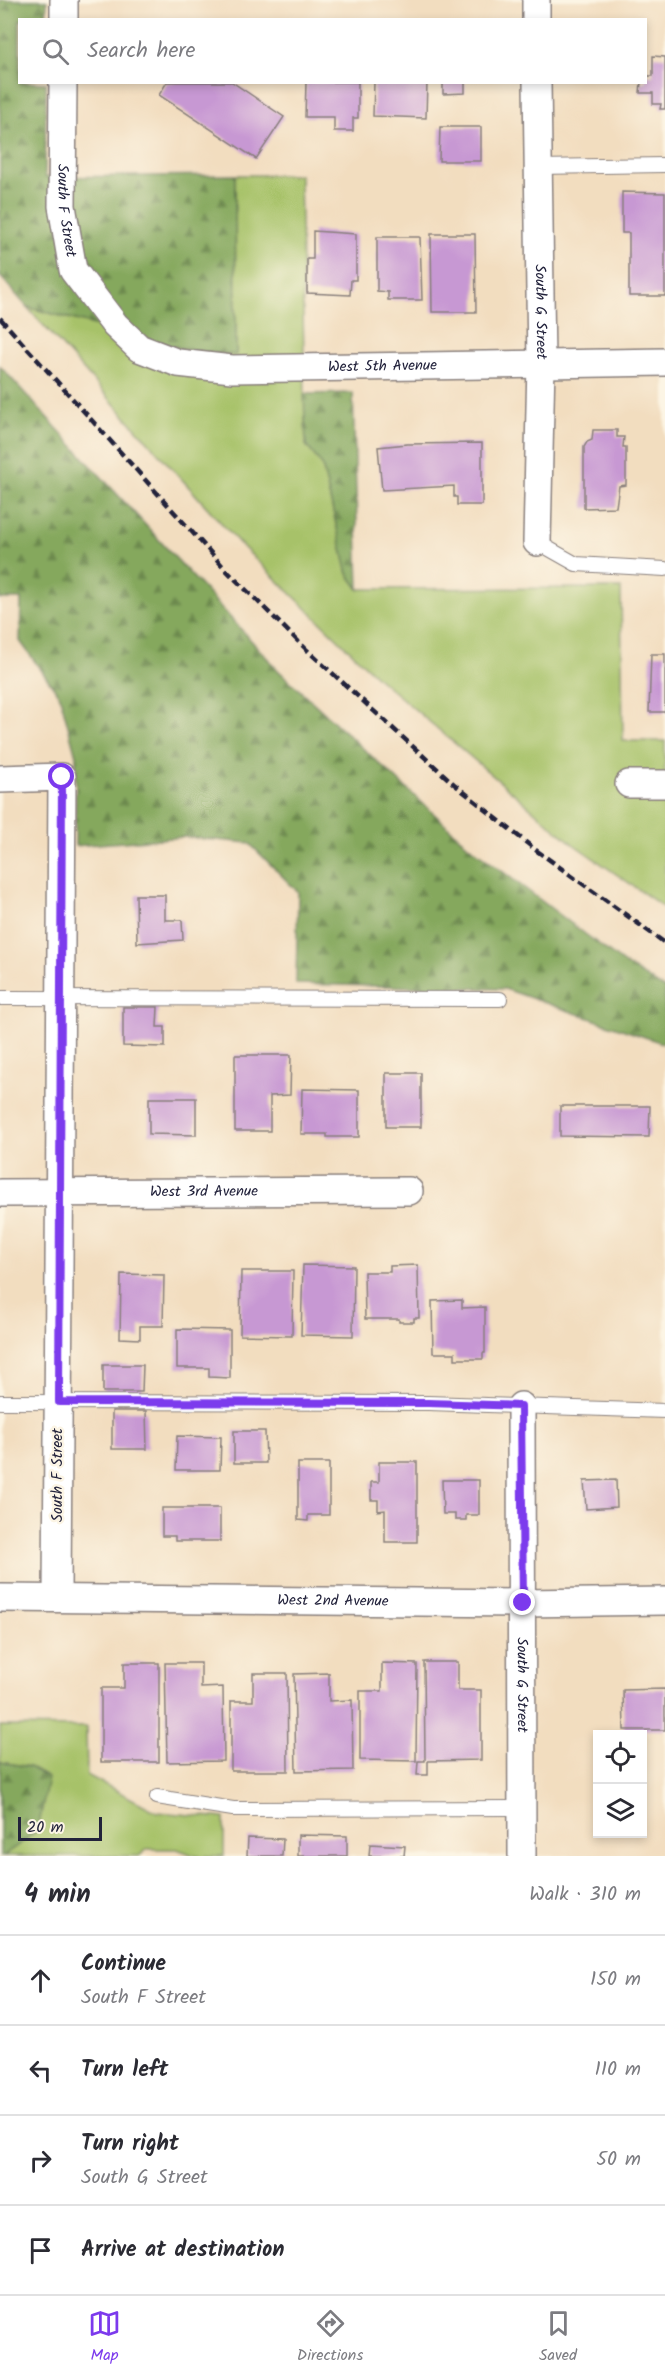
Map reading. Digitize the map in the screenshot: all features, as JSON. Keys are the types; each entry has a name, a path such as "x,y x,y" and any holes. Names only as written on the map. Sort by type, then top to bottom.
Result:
{"street":[{"path":"64,0 64,18"},
{"path":"536,0 536,18"},
{"name":"South F Street","path":"63,84 62,206 73,270 115,325"},
{"name":"South G Street","path":"537,84 541,363 537,542"},
{"name":"West 5th Avenue","path":"115,325 139,348 178,363 232,369 665,362"},
{"name":"South F Street","path":"0,779 62,777 57,1597"},
{"path":"629,784 665,784"},
{"name":"West 3rd Avenue","path":"0,1193 409,1191"},
{"name":"South G Street","path":"521,1406 522,1856"},
{"name":"West 2nd Avenue","path":"0,1598 523,1603 665,1601"}],"lane":[{"path":"538,167 665,165"},
{"path":"537,542 576,564 665,569"},
{"path":"0,998 500,999"},
{"path":"0,1402 428,1403 665,1411"},
{"path":"157,1797 233,1809 522,1808"}],"green space":[{"path":"0,0 47,0 46,18 18,18 18,84 46,84 45,177 235,175 236,355 189,350 27,307 0,276"},
{"path":"235,175 300,175 306,445 322,465 348,574 359,589 621,588 623,741 665,741 665,908 573,844 378,678 240,544 27,307 189,350 236,355"},
{"path":"0,366 279,671 469,846 626,965 665,989 665,1044 505,989 296,984 298,892 249,843 184,837 75,846 76,756 60,696 20,641 21,599 0,599"},
{"path":"353,393 359,589 348,574 322,465 306,445 304,394"},
{"path":"0,1726 86,1727 87,1775 157,1812 224,1818 224,1856 196,1856 177,1849 148,1849 139,1856 3,1856 38,1830 29,1767 0,1762"},
{"path":"0,1762 29,1767 48,1778 38,1830 3,1856 0,1856"}],"building":[{"path":"653,56 665,57 665,109 660,109 661,104 653,104 653,93 640,93 641,84 647,84 647,76 653,76"},
{"path":"166,84 235,84 284,117 256,159 159,95"},
{"path":"306,84 358,84 358,118 353,118 353,131 334,131 334,117 305,117"},
{"path":"374,84 427,84 426,118 373,116"},
{"path":"443,84 465,84 465,93 443,94"},
{"path":"440,127 481,127 481,161 439,161"},
{"path":"622,192 665,193 665,296 629,296 629,233 622,233"},
{"path":"313,231 356,234 356,280 351,280 350,295 307,293 307,259 313,259"},
{"path":"431,234 475,234 476,312 432,312"},
{"path":"377,237 420,237 422,300 388,300 388,292 377,291"},
{"path":"593,430 617,430 617,437 624,437 626,485 619,486 616,507 584,508 584,447 592,440"},
{"path":"482,443 482,505 457,505 454,486 382,490 378,447 407,444"},
{"path":"651,654 665,654 665,712 649,712"},
{"path":"136,895 165,895 165,920 182,920 183,940 137,943"},
{"path":"123,1007 158,1007 157,1027 165,1027 165,1047 123,1046"},
{"path":"235,1055 291,1055 290,1095 270,1096 270,1131 235,1131"},
{"path":"386,1073 421,1073 421,1127 386,1127"},
{"path":"302,1089 359,1090 359,1137 301,1134"},
{"path":"149,1098 196,1098 196,1135 149,1134"},
{"path":"560,1106 650,1106 649,1137 560,1136"},
{"path":"303,1265 354,1266 353,1336 301,1335"},
{"path":"418,1265 419,1318 414,1318 414,1322 399,1322 399,1319 365,1319 364,1272 390,1272 390,1266"},
{"path":"241,1271 293,1271 292,1336 240,1335"},
{"path":"121,1274 164,1275 163,1326 140,1326 140,1339 120,1338"},
{"path":"462,1300 462,1308 485,1307 483,1359 455,1359 455,1353 433,1353 432,1301"},
{"path":"177,1329 230,1330 230,1378 209,1377 209,1368 177,1368"},
{"path":"103,1365 143,1365 142,1392 103,1392"},
{"path":"112,1411 146,1411 147,1449 112,1449"},
{"path":"234,1431 265,1431 266,1463 234,1463"},
{"path":"177,1436 221,1437 220,1470 176,1470"},
{"path":"379,1462 417,1462 417,1542 385,1542 385,1510 378,1511 378,1500 371,1500 371,1482 379,1482"},
{"path":"298,1463 329,1463 329,1515 308,1515 308,1521 298,1520"},
{"path":"442,1480 479,1480 479,1515 466,1515 466,1520 455,1520 455,1514 443,1514"},
{"path":"616,1480 617,1507 586,1509 584,1481"},
{"path":"162,1508 220,1508 220,1541 175,1541 175,1536 162,1536"},
{"path":"424,1662 458,1662 458,1690 481,1690 481,1760 428,1761 428,1775 417,1775 418,1761 425,1761"},
{"path":"124,1663 159,1663 159,1762 101,1762 101,1688 124,1688"},
{"path":"165,1663 201,1663 201,1688 223,1687 224,1761 167,1762"},
{"path":"382,1663 417,1664 416,1761 360,1760 360,1691 382,1691"},
{"path":"253,1673 287,1673 288,1771 231,1771 231,1701 253,1701"},
{"path":"329,1673 329,1701 352,1700 353,1770 296,1771 294,1674"},
{"path":"665,1689 665,1730 624,1730 623,1690"},
{"path":"298,1835 347,1836 347,1856 298,1856"},
{"path":"248,1838 283,1839 282,1856 247,1856"},
{"path":"370,1844 405,1846 404,1856 369,1856"}],"railway":[{"path":"0,318 228,572 307,650 454,784 533,848 665,943"}],"route":[{"path":"62,777 59,1402 428,1403 521,1406 523,1603"}]}
